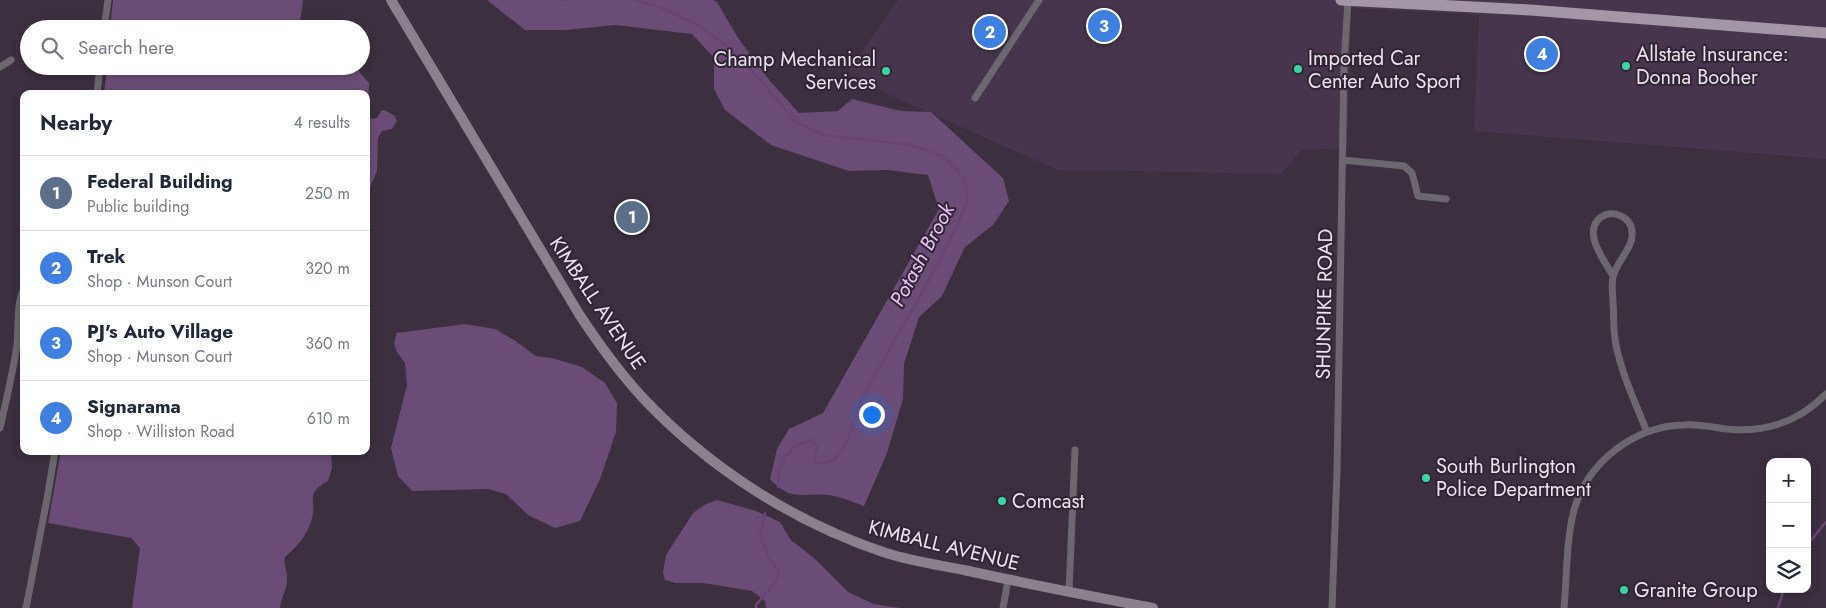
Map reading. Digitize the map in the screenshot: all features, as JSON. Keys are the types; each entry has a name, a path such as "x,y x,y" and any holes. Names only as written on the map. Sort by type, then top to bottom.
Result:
{"main road":[{"name":"KIMBALL AVENUE","path":"391,0 578,314 620,371 666,421 691,444 778,504 835,534 888,554 1008,580 1153,608"},
{"path":"1341,0 1481,4 1826,33"}],"street":[{"path":"105,20 108,0"},
{"path":"975,98 1039,0"},
{"name":"SHUNPIKE ROAD","path":"1332,608 1337,472 1344,65 1348,0"},
{"path":"0,67 11,60"},
{"path":"97,90 99,75"},
{"path":"1343,160 1404,166 1412,173 1418,196 1446,199"},
{"path":"1613,276 1631,240 1632,232 1627,221 1621,216 1613,214 1598,220 1593,236 1613,276 1614,326 1618,353 1647,432"},
{"path":"0,428 13,372 20,296"},
{"path":"1564,608 1572,518 1586,482 1602,461 1628,441 1647,432 1670,426 1684,424 1749,430 1771,427 1800,416 1826,394"},
{"path":"1069,592 1075,450"},
{"path":"26,608 54,455"},
{"path":"1003,608 1008,580"}],"shaded area":[{"path":"113,0 303,0 300,20 111,20"},
{"path":"487,0 713,0 717,2 738,38 770,81 799,113 838,111 852,99 901,111 931,112 1003,178 1009,201 993,225 965,247 942,296 919,317 904,364 903,399 887,453 864,506 829,495 791,494 770,479 777,449 789,429 823,413 939,209 928,175 887,170 849,171 771,145 725,110 714,89 714,58 692,34 615,25 566,30 525,30"},
{"path":"898,0 1826,0 1826,159 1474,131 1479,15 1351,8 1347,148 1302,150 1281,174 1058,170 885,93 848,71"},
{"path":"106,75 362,75 369,83 369,90 104,90"},
{"path":"384,110 394,115 397,121 392,129 382,131 378,138 377,171 370,188 370,118 377,118 381,111"},
{"path":"465,324 495,329 536,356 552,358 582,367 605,383 617,403 616,432 600,479 580,521 555,528 528,515 506,494 488,489 412,491 398,476 391,448 407,385 405,363 397,352 394,343 397,333"},
{"path":"60,455 331,455 332,468 328,481 316,490 314,494 313,512 308,529 298,545 285,557 287,581 280,608 132,608 140,548 131,538 48,523"},
{"path":"717,500 756,511 780,522 791,540 814,558 848,592 874,604 900,608 766,608 765,601 752,591 703,583 676,583 665,580 663,572 666,555 693,513 706,504"}],"waterway":[{"name":"Potash Brook","path":"562,0 570,0"},
{"name":"Potash Brook","path":"634,0 660,7 702,27 739,56 796,122 823,135 911,145 943,156 965,179 968,201 959,222 928,282 865,392 848,440 836,458 823,464 815,462 818,446 812,440 797,446 788,453 782,462 778,487"},
{"name":"Potash Brook","path":"756,608 756,605 776,581 779,572 768,556 760,536 765,513"},
{"path":"1811,540 1826,522"},
{"path":"1778,608 1783,593"}],"place":[{"name":"PJ's Auto Village","path":"1104,26"},
{"name":"Trek","path":"990,32"},
{"name":"Signarama","path":"1542,54"},
{"name":"Allstate Insurance: Donna Booher","path":"1626,66"},
{"name":"Imported Car Center Auto Sport","path":"1298,69"},
{"name":"Champ Mechanical Services","path":"886,71"},
{"name":"Federal Building","path":"632,217"},
{"name":"South Burlington Police Department","path":"1426,478"},
{"name":"Comcast","path":"1002,501"},
{"name":"Granite Group","path":"1624,590"}]}
